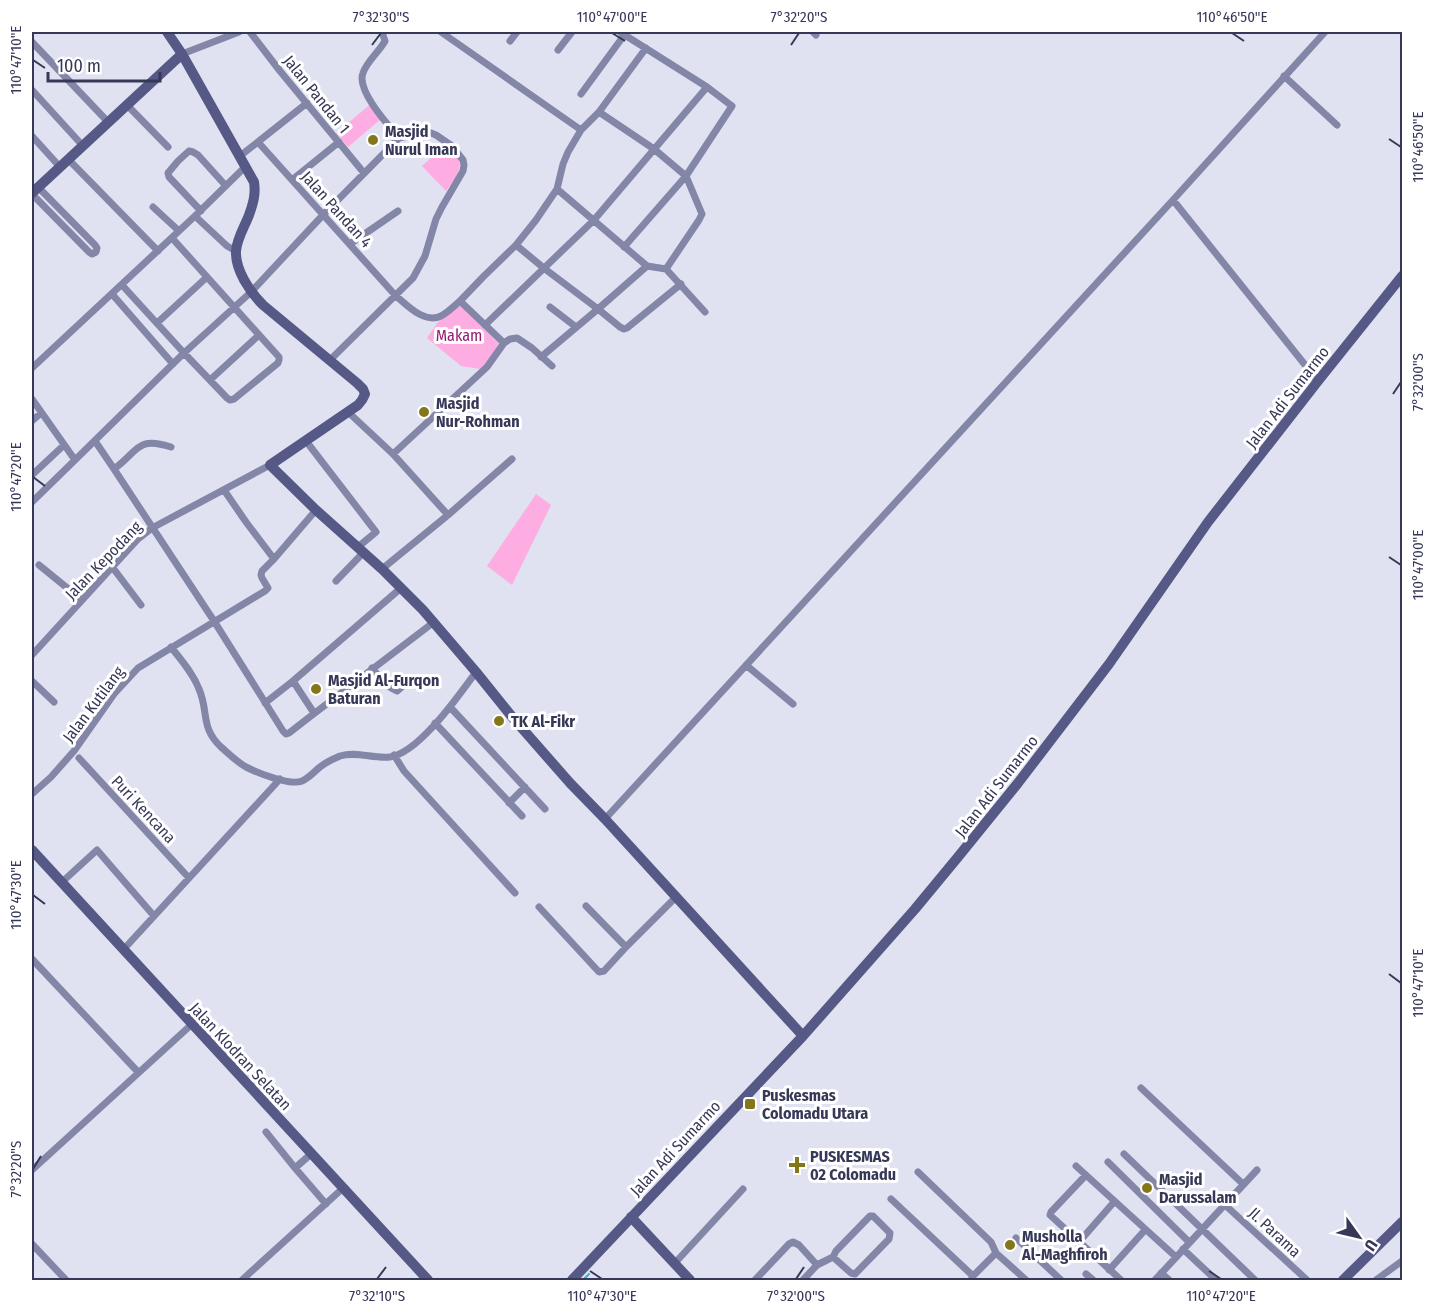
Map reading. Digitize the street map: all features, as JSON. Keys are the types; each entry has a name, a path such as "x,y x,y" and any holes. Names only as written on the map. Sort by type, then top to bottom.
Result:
{"main road":[{"path":"167,32 182,54 254,182 255,193 252,206 236,252 240,270 251,292 263,305 363,389 365,394 362,400 348,412 270,465 382,569 434,622 570,783 802,1036"},
{"path":"33,190 182,54"},
{"name":"Jalan Adi Sumarmo","path":"572,1281 802,1036 915,909 1018,783 1109,664 1208,522 1402,276"},
{"name":"Jalan Klodran Selatan","path":"32,850 428,1281"},
{"path":"631,1218 690,1281"},
{"path":"1343,1281 1402,1222"}],"street":[{"path":"182,54 239,32"},
{"name":"Jalan Pandan 1","path":"250,32 364,173"},
{"path":"382,32 385,41 363,70 363,86 371,101 399,138"},
{"path":"441,32 581,130"},
{"path":"510,41 518,32"},
{"path":"558,50 572,32"},
{"path":"605,819 1325,32"},
{"path":"580,94 623,33 707,87 732,106 686,176 624,247"},
{"path":"32,42 109,123"},
{"path":"504,343 460,301 516,245 557,189 563,164 581,130 600,112 646,48"},
{"path":"1284,76 1337,125"},
{"path":"485,326 594,220 707,87"},
{"path":"32,90 83,146"},
{"path":"32,368 226,186 258,142 307,103"},
{"path":"127,105 168,147"},
{"path":"600,112 654,149 686,176 702,214 666,269"},
{"path":"32,502 184,353 251,292 399,138 425,132 436,135 452,146 463,160 464,165 463,171 439,213 422,264 413,278 330,360"},
{"path":"32,136 158,251"},
{"name":"Jalan Pandan 4","path":"258,142 395,295 418,313 434,318 460,301"},
{"path":"292,180 339,142"},
{"path":"226,186 198,155 189,151 168,173 198,214 227,246 236,252"},
{"path":"557,189 647,266 666,269 705,312"},
{"path":"33,190 76,226 95,245 96,252 92,254 89,252 69,233 33,190"},
{"path":"1173,200 1317,381"},
{"path":"153,207 179,231"},
{"path":"350,244 398,211"},
{"path":"69,233 76,226"},
{"path":"122,285 230,400 278,363 279,357 172,238"},
{"path":"516,245 624,329 681,284"},
{"path":"541,357 647,266"},
{"path":"157,323 207,277"},
{"path":"112,294 173,364"},
{"path":"550,307 576,327"},
{"path":"210,380 259,335"},
{"path":"393,454 487,367 504,343 510,339 517,338 552,366"},
{"path":"32,399 75,460"},
{"path":"32,421 40,412"},
{"path":"348,412 393,454 448,515"},
{"path":"94,441 285,734 434,622"},
{"path":"306,441 376,532 336,581"},
{"path":"112,466 147,443 171,447"},
{"path":"32,475 64,445"},
{"path":"382,569 512,459"},
{"name":"Jalan Kepodang","path":"32,655 138,539 152,528 270,465"},
{"path":"224,490 274,559 316,510"},
{"name":"Jalan Kutilang","path":"32,794 74,751 129,676 171,647 267,589 261,575 274,559"},
{"path":"39,565 82,600"},
{"path":"112,568 141,605"},
{"path":"265,703 401,588"},
{"path":"171,647 196,682 204,703 208,730 214,739 245,766 289,782 300,782 307,779 327,762 344,755 390,757 416,743 450,707 476,672"},
{"path":"746,665 793,704"},
{"path":"372,668 394,691 412,678"},
{"path":"32,681 54,702"},
{"path":"293,681 314,713"},
{"path":"450,707 545,809"},
{"path":"435,723 522,816"},
{"path":"394,755 404,771 515,893"},
{"name":"Puri Kencana","path":"79,758 189,878"},
{"path":"123,950 280,779"},
{"path":"509,803 525,787"},
{"path":"61,884 97,850 154,916"},
{"path":"539,907 599,972 604,971 676,897"},
{"path":"586,906 626,947"},
{"path":"32,959 138,1072"},
{"path":"32,1170 191,1025"},
{"path":"1141,1088 1243,1184"},
{"path":"266,1132 326,1204"},
{"path":"295,1168 311,1154"},
{"path":"1124,1154 1255,1281"},
{"path":"1108,1162 1189,1242"},
{"path":"1076,1166 1176,1257"},
{"path":"1155,1281 1257,1170"},
{"path":"918,1173 1026,1281"},
{"path":"1086,1175 1050,1214 1120,1281"},
{"path":"242,1281 342,1189"},
{"path":"674,1264 743,1189"},
{"path":"891,1199 970,1275 994,1248"},
{"path":"1078,1242 1114,1202"},
{"name":"Jl. Parama","path":"1224,1204 1307,1281"},
{"path":"804,1281 818,1265 833,1257 870,1216 873,1216 890,1233 889,1239 855,1274 833,1257"},
{"path":"1109,1270 1145,1230"},
{"path":"1016,1238 1061,1281"},
{"path":"755,1281 793,1242 799,1245 818,1265"},
{"path":"32,1244 66,1281"},
{"path":"1183,1249 1216,1281"},
{"path":"1376,1281 1402,1261"},
{"path":"1161,1273 1169,1281"},
{"path":"1086,1274 1093,1281"}],"green space":[{"path":"372,103 380,120 348,147 336,133"},
{"path":"447,144 458,157 460,167 446,191 422,166"},
{"name":"Makam","path":"460,305 499,343 480,369 461,366 427,338 438,322"},
{"path":"536,494 551,505 512,585 487,566"}],"waterway":[{"path":"583,1280 589,1274"}],"place":[{"name":"Masjid Nurul Iman","path":"373,140"},
{"name":"Masjid Nur-Rohman","path":"424,412"},
{"name":"Masjid Al-Furqon Baturan","path":"316,689"},
{"name":"TK Al-Fikr","path":"499,721"},
{"name":"Puskesmas Colomadu Utara","path":"750,1104"},
{"name":"PUSKESMAS 02 Colomadu","path":"797,1165"},
{"name":"Masjid Darussalam","path":"1147,1188"},
{"name":"Musholla Al-Maghfiroh","path":"1010,1245"}]}
